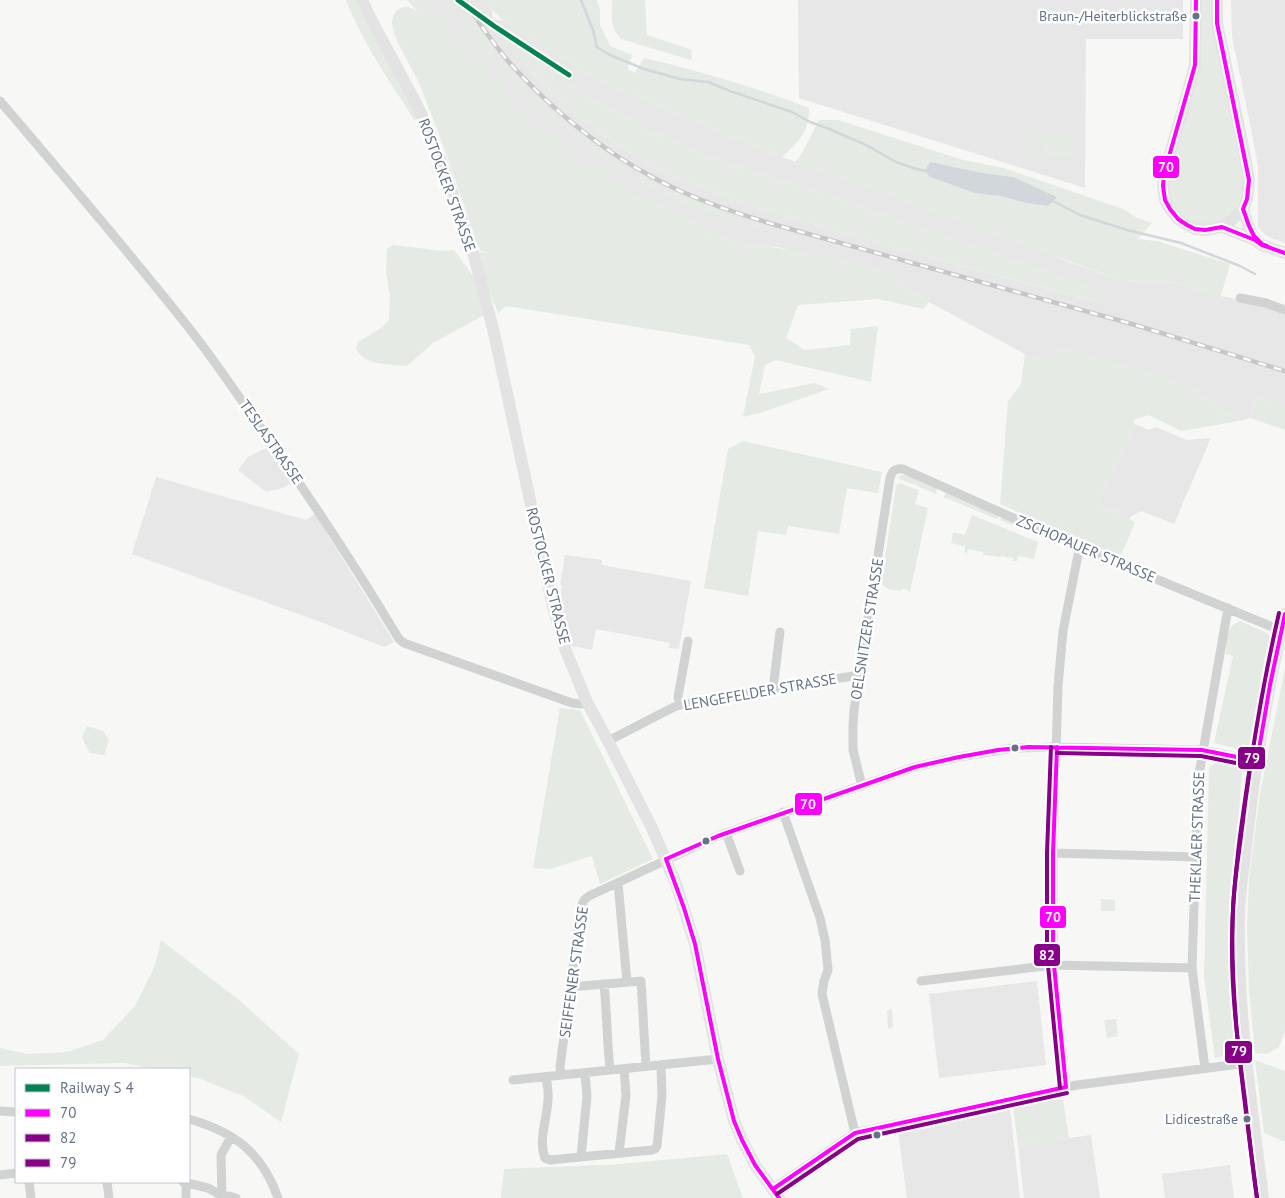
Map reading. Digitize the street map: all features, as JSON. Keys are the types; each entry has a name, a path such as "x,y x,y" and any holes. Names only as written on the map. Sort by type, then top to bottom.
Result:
{"main road":[{"name":"ROSTOCKER STRASSE","path":"362,0 372,24 416,103 445,171 473,252 494,333 553,607 566,651 587,702 666,859 695,944 718,1059 734,1121 755,1165 776,1194"},
{"path":"1196,0 1195,65 1164,174 1163,193 1170,209 1178,219 1195,229 1204,230 1222,227 1243,209 1247,199 1249,180 1217,23 1217,0"},
{"path":"1243,209 1255,240"},
{"path":"1222,227 1285,253"},
{"path":"1263,1198 1240,998 1239,916 1249,814 1257,761 1285,614"}],"street":[{"name":"TESLASTRASSE","path":"0,101 66,178 212,358 290,468 399,639 404,643 572,703 582,704 587,702"},
{"path":"1240,298 1266,303 1285,310"},
{"name":"ZSCHOPAUER STRASSE","path":"892,472 897,468 903,468 1081,548 1270,626 1282,629"},
{"name":"OELSNITZER STRASSE","path":"862,786 853,750 854,710 892,472"},
{"path":"1066,1087 1053,965 1056,712 1062,634 1081,548"},
{"name":"THEKLAER STRASSE","path":"1205,1068 1192,968 1198,780 1228,608"},
{"path":"773,689 780,632"},
{"path":"680,705 678,697 688,641"},
{"name":"LENGEFELDER STRASSE","path":"608,741 680,705 859,675"},
{"name":"SEIFFENER STRASSE","path":"561,1075 560,1067 570,987 581,907 584,900 666,859 726,833 915,767 1013,748 1202,750 1257,761"},
{"path":"783,812 820,918 825,940 828,970 822,994 855,1133"},
{"path":"726,833 740,871"},
{"path":"1053,853 1196,857"},
{"path":"618,883 627,982"},
{"path":"921,981 1053,965 1192,968"},
{"path":"570,987 640,981 644,1016 646,1066"},
{"path":"604,984 610,1070"},
{"path":"513,1080 718,1059"},
{"path":"776,1194 855,1133 1066,1087 1247,1063"},
{"path":"546,1076 548,1098 543,1134 545,1158 550,1160 619,1154 652,1150 657,1146 662,1096 661,1065"},
{"path":"619,1154 626,1095 624,1069"},
{"path":"581,1157 586,1096 585,1073"},
{"path":"0,1112 15,1112"},
{"path":"190,1119 213,1127 231,1137 253,1154 266,1170 278,1198"},
{"path":"225,1197 221,1155 231,1137"},
{"path":"0,1175 15,1173"},
{"path":"29,1183 31,1198"},
{"path":"107,1183 109,1198"},
{"path":"184,1183 186,1198"},
{"path":"188,1183 208,1188 225,1197 236,1198"}],"shaded area":[{"path":"346,0 357,0 417,115 415,121 369,47"},
{"path":"407,0 487,0 492,10 493,19 504,21 580,70 659,107 782,157 1121,280 1165,282 1187,286 1263,305 1285,314 1285,404 1254,398 1250,418 1239,421 1191,387 1059,347 1052,366 1025,354 929,302 894,278 778,247 738,242 701,231 567,160","holes":["497,32 563,81 642,127 690,150 824,194 1103,291 1094,301 901,250 749,205 679,179 626,150 575,114 533,74 530,68"]},
{"path":"407,0 421,0 447,23 511,98 512,102 546,134 551,134 575,153 574,158 591,171 596,167 610,177 612,182 624,189 641,198 644,196 673,212 699,223 701,231 738,242 828,256 894,273 894,278 929,302 923,309 878,299 798,305 786,338 805,350 850,345 851,329 878,326 871,382 776,360 765,365 759,394 814,383 829,389 743,417 755,356 749,345 506,306 498,313 473,252 488,253 481,251 476,241 427,103 393,30 393,18 399,9 408,7 418,12"},
{"path":"444,0 452,0 467,13 517,77 558,118 595,147 628,169 657,185 713,209 753,223 823,243 773,233 715,215 672,198 618,168 567,132 521,90 484,51"},
{"path":"487,0 597,0 600,10 600,25 610,46 632,55 628,69 635,73 644,58 748,86 809,108 805,130 798,141 782,157 659,107 580,70 504,21 492,10"},
{"path":"612,0 645,0 647,35 692,50 691,60 621,39 613,25"},
{"path":"798,0 1183,0 1183,39 1086,39 1085,188 799,98"},
{"path":"1200,0 1213,0 1245,189 1234,213 1215,225 1197,224 1175,210 1167,188 1189,104"},
{"path":"1231,0 1285,0 1285,243 1264,234 1258,227 1258,167 1232,37"},
{"path":"497,32 563,81 642,127 690,150 824,194 1104,291 1095,301 901,250 749,205 679,179 626,150 575,114 533,74 530,68 522,63"},
{"path":"819,120 838,120 963,160 1004,168 1123,209 1137,218 1152,223 1138,239 1157,241 1230,264 1221,296 1166,282 1121,280 795,162 801,155","holes":["950,166 1013,177 1057,197 1026,203 950,184 930,177"]},
{"path":"1022,133 1032,134 1033,154 1023,154"},
{"path":"1073,134 1073,157 1043,157 1042,135"},
{"path":"930,162 1013,177 1057,197 1048,206 975,193 930,177 925,171"},
{"path":"393,245 443,251 454,250 477,282 484,315 433,343 407,366 371,361 360,354 356,348 358,342 381,328 389,320 390,297 386,272 387,249"},
{"path":"1058,346 1144,370 1191,387 1239,421 1182,431 1148,415 1133,420 1135,424 1098,503 1129,518 1135,523 1120,557 1000,504 1008,401 1021,384 1025,354 1052,366"},
{"path":"1254,398 1285,404 1285,430 1250,418"},
{"path":"1135,424 1149,430 1156,427 1187,440 1211,438 1174,524 1141,511 1129,518 1098,503"},
{"path":"743,441 882,472 878,493 847,488 839,534 788,526 786,535 758,531 748,596 704,588 728,449"},
{"path":"268,447 292,482 283,488 266,492 238,470 248,457"},
{"path":"901,475 907,475 937,488 936,494 898,478"},
{"path":"156,477 306,520 315,514 394,642 384,647 318,621 132,554"},
{"path":"899,483 919,490 915,504 928,508 910,592 904,588 899,591 889,589 881,583 896,486"},
{"path":"947,492 999,515 997,519 943,497"},
{"path":"972,515 1038,542 1034,559 1018,556 1017,561 1013,561 1013,558 983,555 983,552 968,549 967,553 964,552 965,546 951,543 953,532 965,535"},
{"path":"1002,517 1065,545 1065,546 1000,520"},
{"path":"565,555 602,560 602,565 691,581 679,649 669,648 670,643 596,629 592,650 572,646 559,606"},
{"path":"1240,621 1267,633 1273,640 1273,652 1253,745 1243,750 1214,743 1233,656 1226,654 1227,634 1231,627"},
{"path":"1285,668 1285,1031 1279,1047 1267,1054 1255,1053 1249,989 1247,928 1249,878 1260,794"},
{"path":"560,708 580,710 653,859 600,884 592,856 550,869 533,868"},
{"path":"87,726 103,731 109,740 104,755 90,753 82,738"},
{"path":"1216,763 1238,766 1242,773 1234,879 1232,957 1238,1047 1234,1054 1215,1058 1204,977 1209,767"},
{"path":"1101,899 1115,900 1115,911 1101,911"},
{"path":"161,940 240,1001 299,1054 281,1122 243,1096 190,1076 190,1068 149,1068 124,1063 0,1066 0,1048 28,1054 67,1052 103,1040 135,1006 155,965"},
{"path":"1037,981 1046,1065 939,1078 929,994"},
{"path":"892,1009 893,1027 888,1029 887,1010"},
{"path":"1116,1019 1118,1036 1107,1038 1104,1020"},
{"path":"1255,1060 1285,1071 1285,1142 1264,1133"},
{"path":"1056,1097 1057,1100 1063,1099 1069,1138 1018,1145 1013,1106"},
{"path":"1009,1099 1020,1198 907,1198 897,1124"},
{"path":"1091,1135 1100,1198 1024,1198 1018,1145"},
{"path":"727,1154 743,1198 501,1198 504,1169 621,1164"},
{"path":"1230,1165 1234,1198 1165,1198 1162,1174"}],"waterway":[{"path":"581,0 593,30 597,47 610,55 644,69 680,79 708,82 792,112 810,122 868,146 896,162 925,171"},
{"path":"1053,201 1080,215 1127,230 1181,243 1240,266 1255,274"}],"railway":[{"path":"464,0 509,62 552,105 611,152 676,189 763,221 1132,324 1285,371"}],"transit line":[{"path":"458,0 569,75"},
{"name":"70","path":"1196,0 1195,65 1164,174 1165,200 1178,219 1195,229 1205,230 1222,227 1285,253"},
{"name":"70","path":"1217,0 1217,23 1249,180 1247,199 1243,209 1254,236 1267,246"},
{"name":"79","path":"1257,1198 1243,1090 1233,981 1233,908 1252,752 1279,613"},
{"name":"70","path":"1257,761 1285,614"},
{"name":"70","path":"666,859 718,836 915,767 998,750 1028,747 1202,750 1257,761"},
{"name":"82","path":"1051,747 1047,853 1047,955 1060,1088"},
{"name":"70","path":"1057,747 1053,853 1053,955 1066,1087"},
{"name":"82","path":"1057,753 1201,756 1256,767"},
{"name":"82","path":"1251,760 1236,871 1232,958 1238,1039 1257,1198"},
{"name":"70","path":"666,859 695,944 718,1059 734,1121 755,1165 779,1198"},
{"name":"70","path":"773,1189 855,1133 1066,1087"},
{"name":"82","path":"777,1194 858,1139 1067,1093"}],"place":[{"name":"Braun-/Heiterblickstraße","path":"1196,16"},
{"name":"Lidicestraße","path":"1247,1119"}]}
